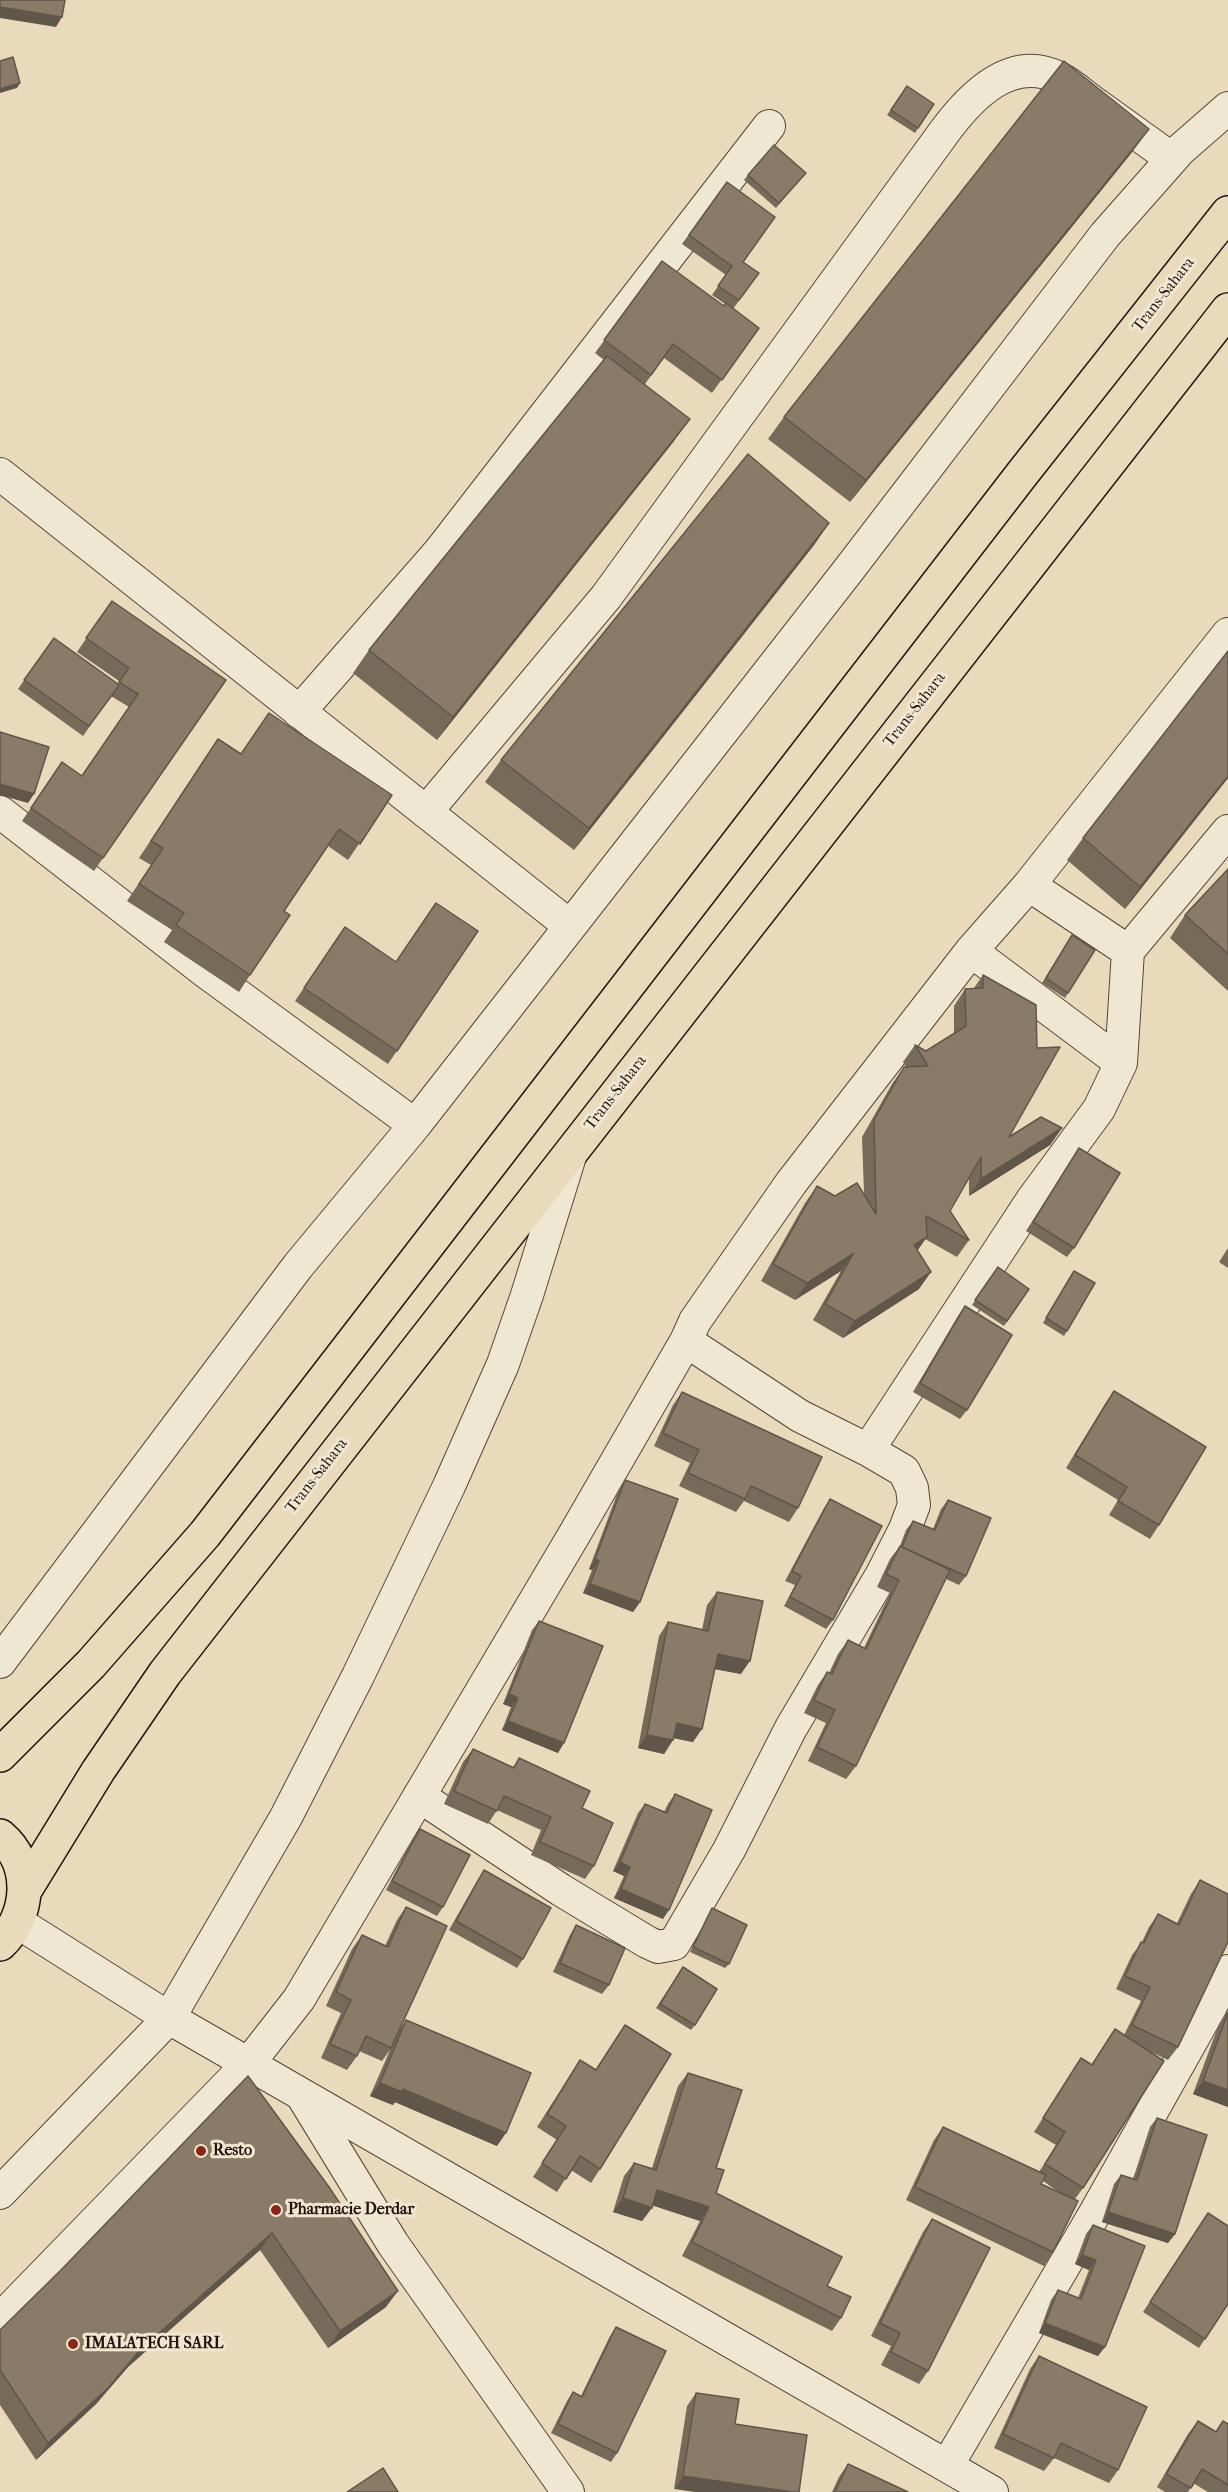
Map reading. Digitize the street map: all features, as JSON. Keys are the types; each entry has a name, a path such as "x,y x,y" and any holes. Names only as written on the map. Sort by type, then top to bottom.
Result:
{"highway":[{"name":"Trans-Sahara","path":"0,1755 91,1664 205,1534 1022,474 1228,213"},
{"name":"Trans-Sahara","path":"25,1890 98,1771 165,1673 1228,310"},
{"path":"0,1836 16,1855 23,1872 25,1890 23,1907 9,1933"}],"street":[{"path":"426,812 606,597 962,108 986,87 1011,73 1033,71 1059,78 1172,159"},
{"path":"0,1662 298,1266 415,1125 847,572 1105,235 1172,159 1228,108"},
{"path":"299,712 440,550 769,126"},
{"path":"0,474 570,926"},
{"path":"0,2317 249,2063 299,1999 686,1341 695,1321 791,1183 971,951 1029,885 1228,634"},
{"path":"0,812 206,972 415,1125"},
{"path":"868,1450 1032,1200 1099,1109 1121,1063 1128,951 1228,831"},
{"path":"1029,885 1128,951"},
{"path":"971,951 1121,1063"},
{"path":"0,2193 169,2018 286,1817 358,1676 449,1486 513,1334 573,1147"},
{"path":"419,1796 561,1890 647,1942 658,1947 674,1944 729,1850 790,1728 881,1576 905,1529 914,1505 912,1488 904,1471 800,1416 686,1341"},
{"path":"9,1933 249,2063 992,2492"},
{"path":"947,2466 1095,2213 1210,2008 1228,1971"},
{"path":"301,2093 393,2244 568,2492"}],"building":[{"path":"0,0 65,0 62,17 0,7"},
{"path":"13,57 20,83 0,89 0,61"},
{"path":"1064,61 1149,129 866,480 784,417"},
{"path":"907,86 934,104 918,128 891,110"},
{"path":"774,145 806,173 779,203 748,175"},
{"path":"727,182 775,217 743,262 759,273 739,300 718,286 732,266 689,235"},
{"path":"662,261 724,306 726,303 759,328 722,380 673,344 651,375 604,340"},
{"path":"607,356 690,419 453,717 369,650"},
{"path":"748,454 829,523 589,828 501,760"},
{"path":"112,601 226,680 103,858 31,808 62,762 82,776 138,694 119,682 129,668 86,638"},
{"path":"54,638 118,684 89,726 24,680"},
{"path":"1228,651 1228,776 1140,887 1083,838"},
{"path":"269,713 392,795 360,844 339,829 284,911 290,915 250,975 176,925 184,913 139,884 163,848 151,841 218,739 241,754"},
{"path":"0,732 49,747 34,794 0,784"},
{"path":"1228,869 1228,954 1185,915"},
{"path":"436,903 478,931 397,1051 304,988 345,927 396,962"},
{"path":"1072,935 1095,950 1068,993 1046,978"},
{"path":"983,975 1036,1005 1037,1048 1060,1047 1009,1137 1041,1117 1062,1128 981,1179 981,1157 950,1211 969,1240 926,1216 927,1237 914,1245 931,1272 855,1321 825,1304 853,1254 807,1283 773,1264 817,1186 835,1196 857,1183 876,1214 874,1120 904,1067 928,1066 915,1045 926,1051 966,1026 965,989 983,988"},
{"path":"1079,1148 1120,1173 1074,1248 1033,1222"},
{"path":"998,1267 1029,1289 1007,1321 975,1300"},
{"path":"1074,1271 1095,1283 1067,1331 1046,1318"},
{"path":"965,1306 1012,1335 967,1410 920,1383"},
{"path":"1114,1391 1206,1447 1159,1525 1118,1501 1127,1487 1075,1455"},
{"path":"682,1392 822,1457 798,1508 751,1486 745,1499 688,1473 699,1450 663,1433"},
{"path":"625,1480 678,1499 640,1602 590,1584 599,1561 595,1559"},
{"path":"830,1499 882,1526 833,1620 790,1597 801,1576 792,1571"},
{"path":"948,1500 991,1518 966,1576 902,1547 913,1521 935,1530"},
{"path":"900,1546 950,1570 856,1766 817,1747 835,1710 814,1700 827,1672 832,1674 848,1640 866,1649 899,1580 886,1574"},
{"path":"717,1592 763,1601 750,1661 718,1654 702,1729 677,1723 673,1740 647,1735 668,1622 708,1631"},
{"path":"539,1621 603,1646 564,1743 508,1721 518,1698 509,1694"},
{"path":"473,1749 514,1768 519,1758 590,1791 582,1808 613,1823 594,1866 540,1842 551,1817 504,1796 497,1811 454,1791"},
{"path":"675,1794 712,1810 669,1910 621,1889 630,1867 620,1862 645,1804 667,1813"},
{"path":"420,1829 470,1855 443,1907 392,1881"},
{"path":"484,1870 551,1908 523,1959 456,1921"},
{"path":"1200,1880 1228,1894 1228,1942 1178,2047 1132,2025 1150,1987 1125,1976 1141,1942 1144,1943 1158,1914 1179,1925"},
{"path":"406,1907 447,1926 391,2048 366,2036 357,2056 330,2044 351,2000 336,1992 362,1935 388,1947"},
{"path":"712,1908 747,1925 729,1964 693,1947"},
{"path":"576,1925 625,1948 609,1985 560,1963"},
{"path":"683,1967 717,1989 695,2025 660,2004"},
{"path":"1228,2012 1228,2090 1203,2081"},
{"path":"406,2020 531,2073 506,2133 403,2089 402,2092 380,2083"},
{"path":"625,2025 671,2054 600,2169 580,2156 566,2179 542,2163 566,2126 547,2114 580,2060 596,2070"},
{"path":"1115,2029 1164,2061 1083,2188 1045,2164 1065,2132 1043,2118 1081,2058 1092,2065"},
{"path":"688,2073 742,2090 716,2168 724,2170 716,2193 842,2257 827,2286 851,2297 841,2318 692,2242 709,2207 657,2190 652,2208 623,2198 634,2163 656,2170"},
{"path":"248,2076 329,2187 398,2291 340,2331 272,2233 140,2350 108,2388 48,2443 0,2370 0,2330"},
{"path":"1157,2118 1207,2135 1175,2234 1108,2212 1121,2175 1137,2180"},
{"path":"943,2127 1046,2175 1041,2184 1078,2201 1053,2252 915,2187"},
{"path":"1208,2213 1228,2226 1228,2304 1205,2339 1150,2302"},
{"path":"932,2219 990,2248 928,2371 891,2352 900,2333 880,2323"},
{"path":"1093,2225 1145,2246 1105,2347 1045,2323 1058,2290 1081,2299 1096,2260 1082,2255"},
{"path":"616,2327 666,2351 617,2453 558,2424 573,2392 582,2397"},
{"path":"1039,2356 1147,2407 1118,2470 1061,2443 1054,2458 1003,2434"},
{"path":"696,2393 739,2399 735,2424 807,2435 799,2492 683,2476"},
{"path":"1198,2421 1216,2432 1223,2421 1228,2424 1228,2485 1202,2469 1191,2488 1166,2474"},
{"path":"848,2464 908,2492 835,2492"},
{"path":"383,2468 398,2492 347,2492"}],"place":[{"name":"Resto","path":"201,2151"},
{"name":"Pharmacie Derdar","path":"276,2210"},
{"name":"IMALATECH SARL","path":"73,2344"}]}
